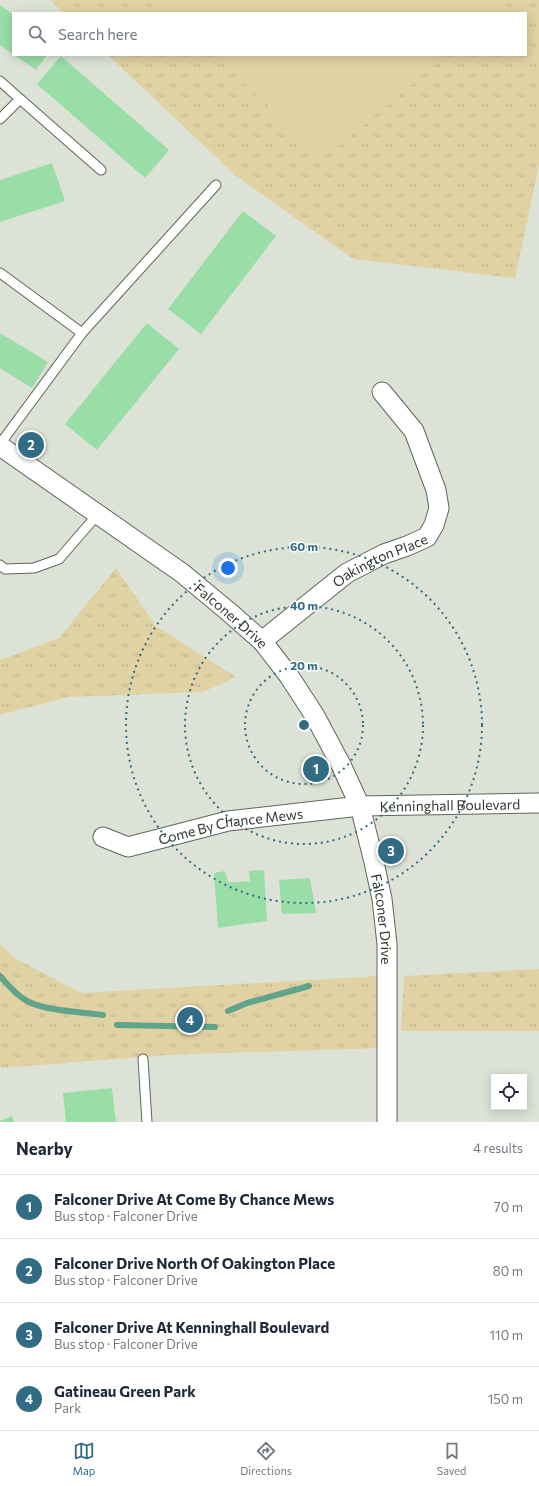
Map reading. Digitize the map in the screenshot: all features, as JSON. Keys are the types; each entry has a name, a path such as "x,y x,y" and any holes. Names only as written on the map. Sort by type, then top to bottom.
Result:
{"street":[{"name":"Oakington Place","path":"262,641 347,574 384,554 408,546 427,537 434,524 439,508 436,490 414,431 382,392"},
{"name":"Falconer Drive","path":"0,445 182,573 262,641 289,676 315,716 341,765 360,806 382,899 387,944 387,1122"},
{"name":"Kenninghall Boulevard","path":"360,806 539,803"},
{"name":"Come By Chance Mews","path":"103,836 128,847 228,821 360,806"}],"lane":[{"path":"0,81 101,170"},
{"path":"0,120 20,99"},
{"path":"0,445 82,333 216,185"},
{"path":"0,273 82,333"},
{"path":"0,566 5,569 34,568 59,559 98,514"},
{"path":"143,1059 148,1122"}],"green space":[{"path":"50,0 539,0 539,165 515,278 353,259 235,175 109,56 527,56 527,12 63,12"},
{"path":"160,0 511,0 497,12 172,12"},
{"path":"217,56 445,56 335,149 311,148"},
{"path":"116,568 156,626 236,677 203,692 68,697 0,715 0,660 59,638"},
{"path":"0,944 15,958 81,993 380,976 382,1048 168,1055 0,1068"},
{"path":"539,969 539,1031 401,1031 404,976"}],"building":[{"path":"0,5 12,13 12,53 0,45"},
{"path":"15,56 46,56 36,70"},
{"path":"61,56 169,150 145,178 37,84"},
{"path":"52,163 65,201 0,222 0,180"},
{"path":"243,211 276,236 201,334 168,309"},
{"path":"147,323 179,349 97,450 65,424"},
{"path":"0,333 48,362 32,388 0,368"},
{"path":"264,870 267,921 218,928 214,873 225,871 228,882 238,882 250,881 249,871"},
{"path":"310,878 316,913 282,914 279,880"},
{"path":"112,1088 116,1122 66,1122 63,1093"},
{"path":"12,1116 14,1122 0,1122 0,1121"}],"waterway":[{"path":"0,976 12,990 27,1001 44,1007 64,1011 103,1015"},
{"path":"228,1011 247,1003 309,986"},
{"path":"117,1025 215,1027"}],"place":[{"name":"Falconer Drive North Of Oakington Place","path":"31,445"},
{"name":"Falconer Drive At Come By Chance Mews","path":"316,769"},
{"name":"Falconer Drive At Kenninghall Boulevard","path":"391,851"},
{"name":"Gatineau Green Park","path":"190,1020"}]}
